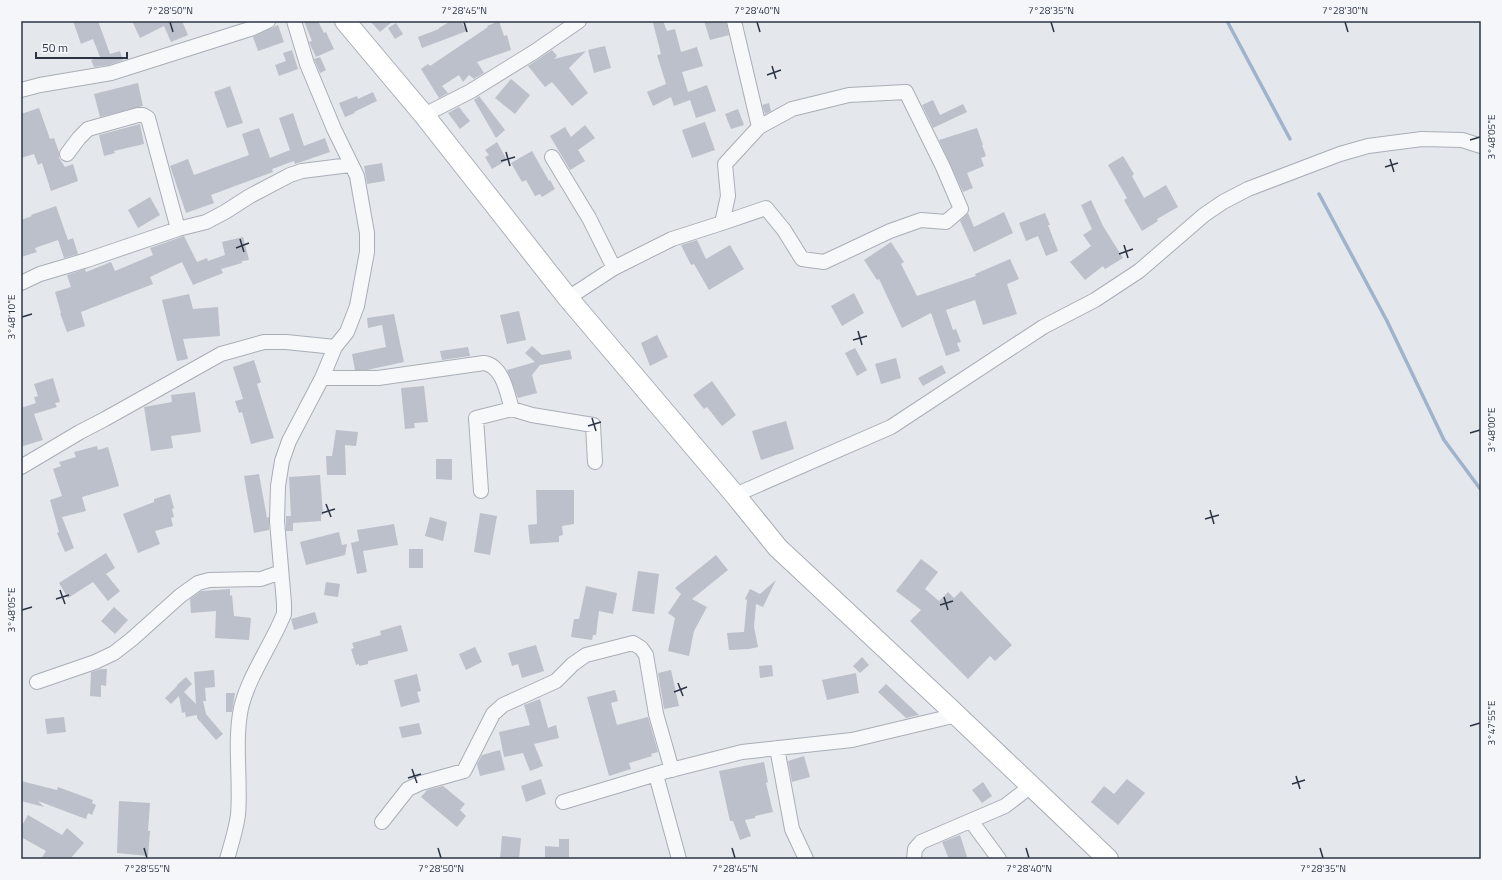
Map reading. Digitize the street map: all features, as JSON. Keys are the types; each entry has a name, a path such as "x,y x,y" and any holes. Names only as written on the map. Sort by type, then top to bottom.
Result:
{"main road":[{"path":"345,21 424,115 568,298 778,548 957,715 1108,859"}],"street":[{"path":"21,90 40,85 111,73 253,28 268,21"},
{"path":"227,859 234,836 238,815 238,730 241,709 246,691 284,614 277,521 278,486 282,461 289,441 322,378 335,347 347,332 357,306 368,252 367,233 357,176 350,164 307,64 294,21"},
{"path":"424,115 471,91 534,52 579,21"},
{"path":"734,21 759,126"},
{"path":"568,298 614,268 672,239 722,223 766,208 784,230 802,259 824,262 890,231 921,220 946,222 961,209 943,167 906,92 849,95 792,110 759,126 725,164 728,196 722,223"},
{"path":"67,154 88,129 138,115 143,115 148,118 178,229"},
{"path":"735,495 890,427 1043,327 1095,300 1140,271 1204,215 1223,202 1248,190 1340,154 1368,146 1422,139 1462,140 1481,146"},
{"path":"552,157 589,218 614,268"},
{"path":"21,283 40,274 87,260 178,229 206,222 250,196 290,175 302,171 350,164"},
{"path":"21,467 80,432 221,354 264,342 286,342 335,347"},
{"path":"322,378 378,378 484,363 491,364 498,370 504,382 512,409"},
{"path":"481,491 476,418 512,409 532,415 593,425 595,462"},
{"path":"37,682 95,662 114,653 180,596 198,583 209,580 261,579 281,572"},
{"path":"382,822 408,790 421,784 464,771 493,714 503,705 556,681 573,664 586,655 634,643 641,648 646,656 656,714 672,770"},
{"path":"563,802 672,770 742,752 852,740 957,715"},
{"path":"777,748 792,829 806,859"},
{"path":"656,775 679,859"},
{"path":"914,859 915,849 921,842 1005,806 1031,786"},
{"path":"971,821 999,859"}],"building":[{"path":"73,21 98,21 110,54 120,51 123,60 109,65 94,67 91,60 100,57 93,39 81,44"},
{"path":"132,21 182,21 188,35 171,42 164,26 140,38"},
{"path":"304,21 318,21 324,33 326,32 334,49 316,57 309,42 312,41"},
{"path":"370,21 393,21 380,32"},
{"path":"451,21 461,21 467,31 422,48 418,37 439,29"},
{"path":"499,21 504,36 507,35 511,50 477,62 484,73 474,79 469,75 463,82 459,75 442,86 448,93 439,98 421,69 428,64 430,66 488,27 487,26"},
{"path":"663,21 667,31 675,29 681,52 697,47 703,66 682,72 688,92 707,85 716,111 696,118 690,100 674,106 671,97 653,106 647,92 666,84 657,55 661,54 653,23"},
{"path":"704,21 726,21 729,35 710,40"},
{"path":"396,23 403,34 395,39 388,28"},
{"path":"278,25 284,42 258,51 253,37"},
{"path":"605,46 611,68 594,73 588,50"},
{"path":"292,50 298,69 279,76 275,65 286,61 283,53"},
{"path":"552,50 557,56 554,59 586,51 569,68 588,93 572,106 552,82 545,87 528,66"},
{"path":"320,57 326,70 320,73 314,59"},
{"path":"511,79 530,95 515,114 495,98"},
{"path":"138,83 143,106 100,117 94,94"},
{"path":"230,86 243,123 227,128 214,92"},
{"path":"373,92 377,101 345,117 339,103 357,96 358,99"},
{"path":"479,96 505,130 496,138 474,100"},
{"path":"933,100 940,115 963,104 967,112 933,128 922,105"},
{"path":"769,103 771,111 765,114 762,105"},
{"path":"459,107 470,121 460,129 448,113"},
{"path":"39,108 50,139 54,138 59,152 59,158 65,167 73,164 78,181 51,191 42,163 38,165 34,154 21,158 21,114"},
{"path":"738,109 744,125 731,129 725,114"},
{"path":"293,113 304,146 325,138 330,152 295,164 294,161 272,169 273,172 211,195 214,203 186,213 170,166 188,159 194,175 249,155 242,134 259,128 270,158 290,150 279,118"},
{"path":"705,122 715,150 692,158 682,130"},
{"path":"140,124 144,144 114,151 115,153 104,156 99,135"},
{"path":"585,125 595,138 578,150 585,161 570,170 550,136 565,127 571,137"},
{"path":"977,128 986,156 981,158 984,166 967,173 973,188 963,192 939,140"},
{"path":"497,142 507,160 492,169 485,157 489,155 485,150"},
{"path":"532,151 555,189 542,197 540,194 535,196 526,180 522,182 511,163"},
{"path":"1123,156 1134,174 1132,176 1144,198 1166,185 1178,207 1157,219 1158,221 1142,231 1124,200 1127,198 1108,165"},
{"path":"382,163 385,181 367,184 364,166"},
{"path":"150,197 160,215 138,228 128,210"},
{"path":"1091,200 1103,226 1123,258 1105,269 1103,266 1085,280 1070,262 1091,246 1083,235 1092,229 1081,205"},
{"path":"56,206 68,240 73,238 78,254 64,258 58,240 35,248 37,252 21,257 21,220"},
{"path":"1004,212 1013,233 974,252 960,221 968,213 974,227"},
{"path":"1045,213 1058,251 1046,256 1038,236 1026,241 1019,223"},
{"path":"184,236 197,262 207,258 208,261 225,255 222,242 243,237 249,260 221,269 223,273 193,285 182,262 150,277 153,284 81,312 85,326 67,332 60,313 55,292 71,287 67,275 85,269 86,272 111,262 115,271 153,255 150,248"},
{"path":"697,240 706,259 730,245 744,269 709,290 694,264 691,265 681,245"},
{"path":"891,242 904,262 901,264 917,296 976,276 975,274 1010,259 1019,279 1007,284 1017,314 983,325 975,300 946,310 953,330 956,329 961,342 957,343 960,351 946,356 931,313 902,328 879,279 877,280 864,260"},
{"path":"854,293 864,313 842,326 831,306"},
{"path":"189,294 193,309 218,307 220,336 183,339 188,359 177,361 162,300"},
{"path":"519,311 526,340 507,344 500,315"},
{"path":"394,314 404,362 367,370 355,370 352,354 386,347 382,325 368,328 367,318"},
{"path":"657,335 668,357 650,366 641,343"},
{"path":"532,346 542,355 570,350 572,359 540,365 532,375 537,393 518,398 507,370 535,362 525,353"},
{"path":"468,347 470,356 442,360 440,351"},
{"path":"855,348 867,370 857,376 845,353"},
{"path":"896,358 901,378 881,384 875,364"},
{"path":"254,360 261,382 257,384 274,438 251,444 242,412 239,413 235,401 243,399 233,367"},
{"path":"942,365 946,373 923,386 918,378"},
{"path":"53,378 60,402 55,403 57,407 34,414 43,440 23,446 21,441 21,408 36,403 34,397 38,396 34,384"},
{"path":"712,381 736,415 722,426 707,407 704,409 693,395"},
{"path":"424,386 428,422 414,423 415,428 405,429 401,388"},
{"path":"195,392 201,432 171,436 173,448 151,451 144,407 172,402 171,395"},
{"path":"786,421 794,449 761,460 752,431"},
{"path":"336,430 358,432 356,446 345,445 346,475 327,475 326,456 332,456"},
{"path":"97,446 98,450 108,447 119,486 82,497 86,511 62,517 74,548 65,552 57,533 59,532 50,500 62,496 53,469 61,466 59,462 76,457 74,452"},
{"path":"436,459 452,459 452,480 436,479"},
{"path":"259,474 267,518 269,517 269,530 254,533 244,476"},
{"path":"320,475 323,515 321,515 321,521 293,523 293,531 286,531 286,516 291,516 289,477"},
{"path":"536,490 574,490 574,524 562,526 563,535 559,536 559,542 530,544 528,525 537,524"},
{"path":"170,494 174,508 172,509 174,517 171,518 173,526 155,531 160,544 138,553 123,514 154,502 154,499"},
{"path":"480,513 497,516 490,555 474,552"},
{"path":"430,517 447,522 443,541 425,536"},
{"path":"394,524 398,545 363,551 367,572 357,574 351,543 359,541 357,530"},
{"path":"339,532 342,545 347,544 345,555 306,565 300,542"},
{"path":"409,549 423,549 423,568 409,568"},
{"path":"106,553 115,568 106,574 120,591 108,601 93,582 68,598 59,583"},
{"path":"716,555 728,570 692,599 707,607 694,631 689,656 668,651 675,618 668,613 681,594 675,588"},
{"path":"921,559 938,572 925,589 939,601 948,592 954,598 961,591 1012,645 995,661 990,656 968,679 910,621 921,610 896,591"},
{"path":"638,571 659,574 654,614 632,611"},
{"path":"776,580 763,607 756,604 754,627 758,647 729,650 727,633 744,632 747,600 745,599 750,589 760,594"},
{"path":"326,582 340,584 338,597 324,595"},
{"path":"586,586 617,593 613,614 599,611 596,635 593,635 592,640 571,637 574,619 579,619"},
{"path":"230,589 234,616 251,618 249,640 215,638 216,611 191,613 190,599 201,591"},
{"path":"114,607 128,620 115,634 101,621"},
{"path":"315,612 318,623 294,630 291,619"},
{"path":"401,625 408,651 368,661 368,664 359,666 359,664 356,665 351,649 354,648 352,643 381,635 380,631"},
{"path":"536,645 544,671 522,678 518,664 512,666 508,653"},
{"path":"475,647 482,662 466,670 459,654"},
{"path":"862,657 869,665 860,673 853,666"},
{"path":"772,665 773,676 760,678 759,666"},
{"path":"107,669 106,686 101,685 101,697 90,696 91,672"},
{"path":"214,670 215,687 205,688 206,701 203,701 206,714 223,734 216,740 197,718 197,715 186,717 185,712 182,713 179,696 171,704 165,698 186,677 192,684 184,692 196,704 194,672"},
{"path":"671,670 679,706 664,709 658,673"},
{"path":"856,673 859,693 827,700 822,680"},
{"path":"417,674 421,691 417,692 420,702 401,707 394,680"},
{"path":"886,684 919,715 906,718 878,692"},
{"path":"615,690 618,701 611,703 617,725 648,717 658,752 651,754 652,756 629,763 631,769 609,776 587,697"},
{"path":"226,693 235,693 232,712 226,712"},
{"path":"540,699 548,728 556,725 559,738 534,744 543,766 530,771 523,753 504,757 499,732 530,725 524,705"},
{"path":"64,717 66,732 47,734 45,719"},
{"path":"419,723 422,734 402,738 399,727"},
{"path":"500,750 505,770 480,776 477,764 482,755"},
{"path":"804,756 810,777 792,782 788,761"},
{"path":"764,762 768,782 766,783 773,812 745,820 751,836 740,840 733,821 730,821 719,771"},
{"path":"541,779 546,794 526,802 521,786"},
{"path":"1127,779 1145,793 1118,825 1091,802 1104,786 1114,794"},
{"path":"21,781 57,790 58,787 93,800 92,803 96,805 92,815 88,813 86,819 38,801 44,807 21,801"},
{"path":"983,782 992,796 982,803 972,790"},
{"path":"443,786 465,804 460,810 466,816 457,827 421,797 427,790"},
{"path":"119,801 150,803 148,856 117,853"},
{"path":"28,815 62,835 67,828 84,843 70,859 41,859 46,851 21,837 21,827"},
{"path":"960,835 967,857 961,859 949,859 942,842"},
{"path":"502,836 521,838 519,859 500,859"},
{"path":"559,839 569,839 569,859 545,859 545,846 559,847"}],"waterway":[{"path":"1227,21 1290,139"},
{"path":"1319,194 1387,321 1444,440 1481,490"}]}
